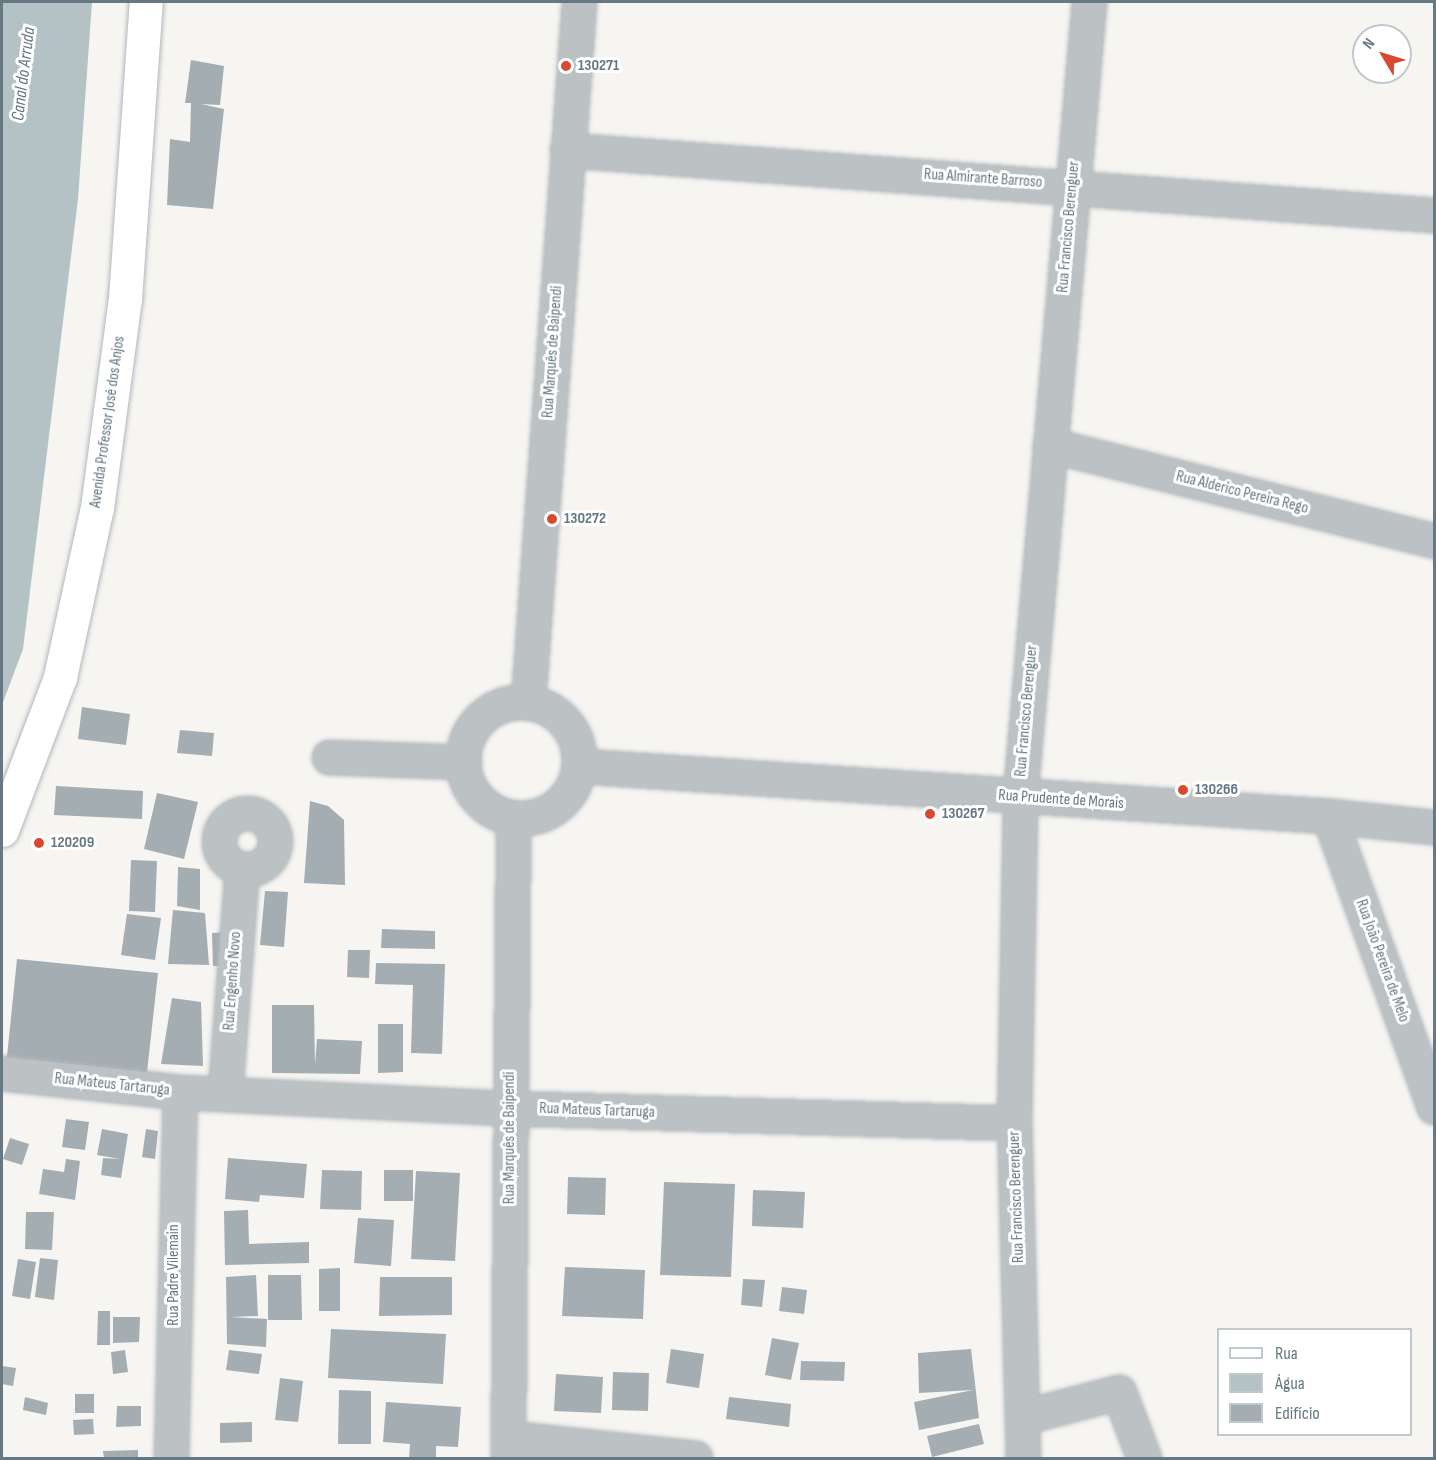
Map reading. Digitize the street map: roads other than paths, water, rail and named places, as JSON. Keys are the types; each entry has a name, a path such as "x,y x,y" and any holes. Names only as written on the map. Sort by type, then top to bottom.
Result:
{"main road":[{"name":"Avenida Professor José dos Anjos","path":"2,830 60,677 97,508 125,299 146,2"}],"street":[{"name":"Rua Marquês de Baipendi","path":"528,702 579,2"},
{"name":"Rua Francisco Berenguer","path":"1023,1458 1014,1123 1020,797 1089,2"},
{"name":"Rua Almirante Barroso","path":"567,150 1072,185 1434,215"},
{"name":"Rua Alderico Pereira Rego","path":"1050,445 1434,541"},
{"path":"528,702 561,717 579,748 580,766 570,792 550,811 513,818 488,808 478,799 465,776 464,762 472,730 482,717 504,705 528,702"},
{"path":"329,757 464,762"},
{"name":"Rua Prudente de Morais","path":"580,766 1329,816 1434,827"},
{"name":"Rua João Pereira de Melo","path":"1329,816 1434,1107"},
{"name":"Rua Marquês de Baipendi","path":"509,1448 513,818"},
{"name":"Rua Engenho Novo","path":"225,1093 242,869"},
{"name":"Rua Mateus Tartaruga","path":"2,1073 180,1092 510,1108 1014,1123"},
{"name":"Rua Padre Vilemain","path":"171,1458 180,1092"},
{"path":"1023,1417 1119,1392 1144,1458"},
{"path":"509,1448 695,1458"}],"water":[{"name":"Canal do Arruda","path":"3,2 92,2 78,199 23,649 2,705"}],"place":[{"name":"130271","path":"566,66"},
{"name":"130272","path":"552,519"},
{"name":"130266","path":"1183,790"},
{"name":"130267","path":"930,814"},
{"name":"120209","path":"39,843"}]}
